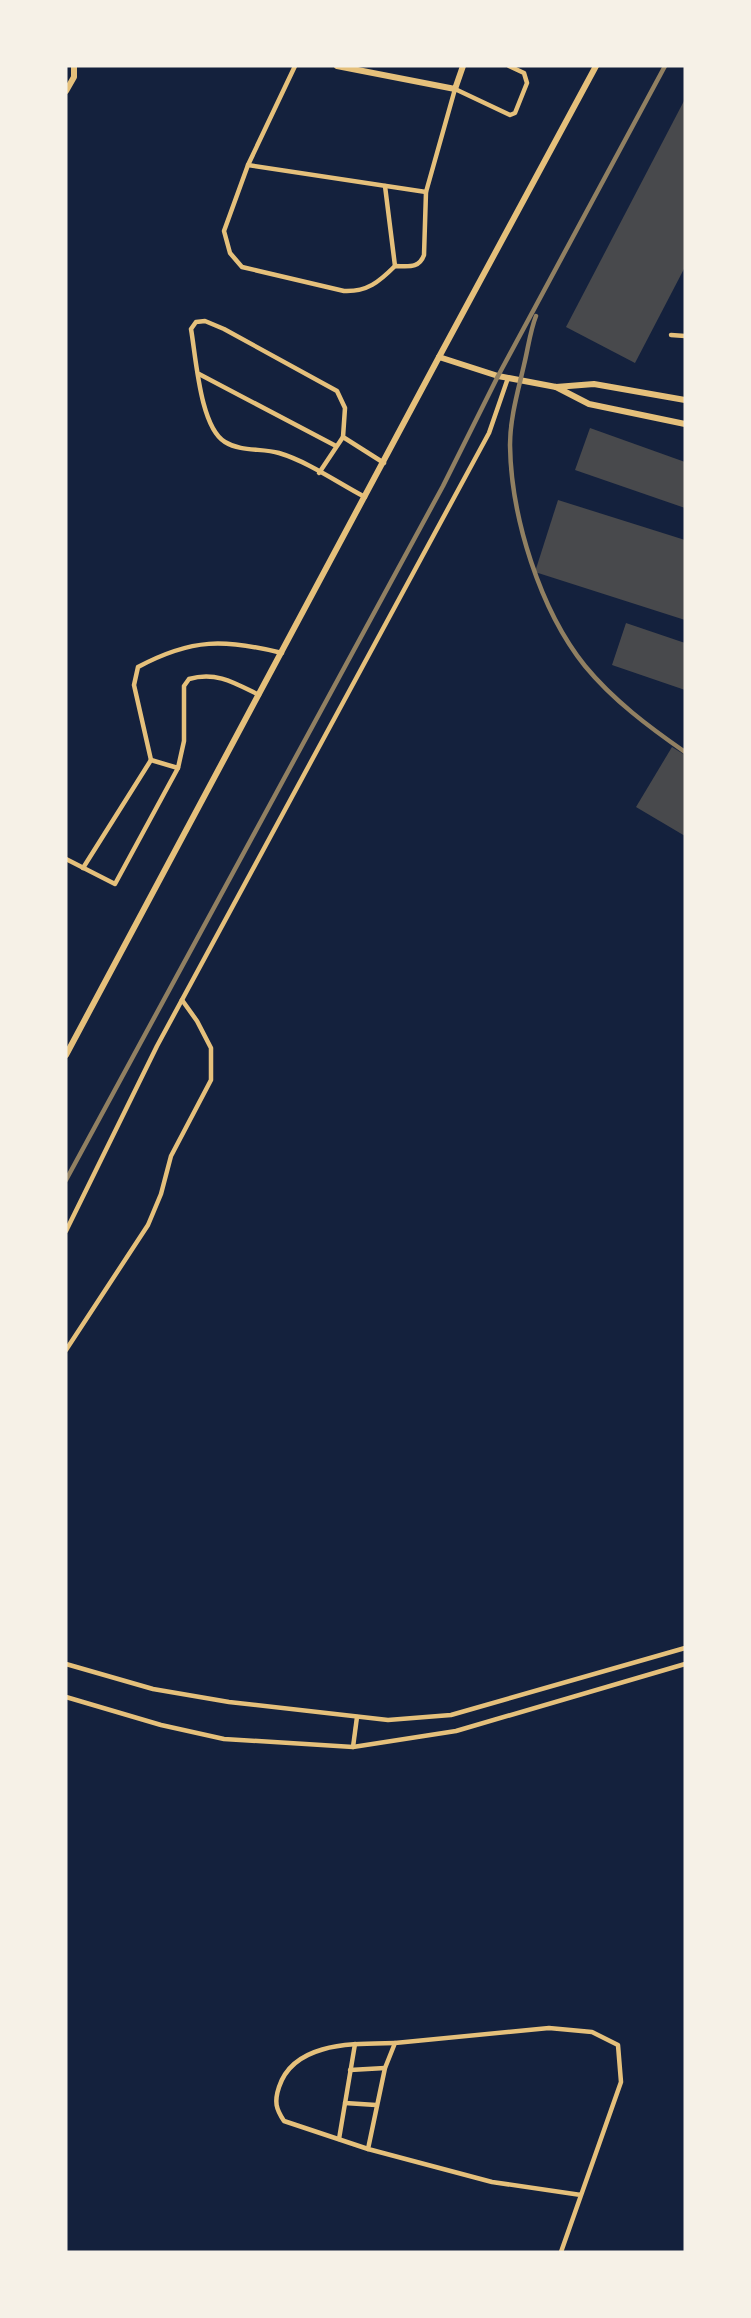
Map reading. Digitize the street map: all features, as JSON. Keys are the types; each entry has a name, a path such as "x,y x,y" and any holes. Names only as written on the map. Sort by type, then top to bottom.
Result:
{"street":[{"path":"66,91 74,76 74,66"},
{"path":"337,66 455,89 463,66"},
{"path":"66,1055 596,66"},
{"path":"439,357 508,378 556,387 594,384 685,400"},
{"path":"556,387 589,404 685,424"}],"lane":[{"path":"295,66 248,165 224,231 230,253 242,267 344,291 360,292 378,283 395,266 416,267 421,263 426,192 455,89 510,115 515,113 527,83 524,73 508,66"},
{"path":"248,165 426,192"},
{"path":"385,186 395,266"},
{"path":"319,473 343,437 345,408 338,391 224,329 205,321 196,322 191,329 206,413 214,431 225,442 240,447 278,453 365,497"},
{"path":"670,335 685,336"},
{"path":"199,374 336,446"},
{"path":"66,1231 182,1000 489,433 508,378"},
{"path":"343,437 384,463"},
{"path":"84,868 151,760 134,685 138,667 188,647 214,641 243,644 282,653"},
{"path":"66,859 115,884 178,768 184,741 184,686 189,679 204,675 222,677 259,695"},
{"path":"151,760 178,768"},
{"path":"66,1350 148,1225 161,1194 171,1156 211,1080 211,1048 197,1021 182,1000"},
{"path":"66,1664 153,1689 229,1702 388,1720 450,1714 685,1648"},
{"path":"66,1697 160,1725 224,1739 353,1747 456,1731 685,1664"},
{"path":"353,1747 357,1717"},
{"path":"561,2252 621,2082 618,2045 592,2032 549,2028 395,2043 355,2044 311,2052 294,2063 283,2074 275,2097 276,2109 284,2121 368,2149 492,2182 580,2195"},
{"path":"368,2149 385,2068 395,2043"},
{"path":"339,2139 355,2044"},
{"path":"350,2070 385,2068"},
{"path":"345,2103 376,2105"}],"building":[{"path":"685,99 685,267 635,363 566,327"},
{"path":"590,428 685,462 685,508 575,470"},
{"path":"558,500 685,540 685,620 535,572"},
{"path":"626,623 685,643 685,690 612,665"},
{"path":"672,747 685,755 685,836 636,807"}],"railway":[{"path":"66,1180 443,486 498,376 665,66"},
{"path":"536,316 515,405 510,445 516,502 531,562 554,618 585,666 632,712 685,752"}]}
